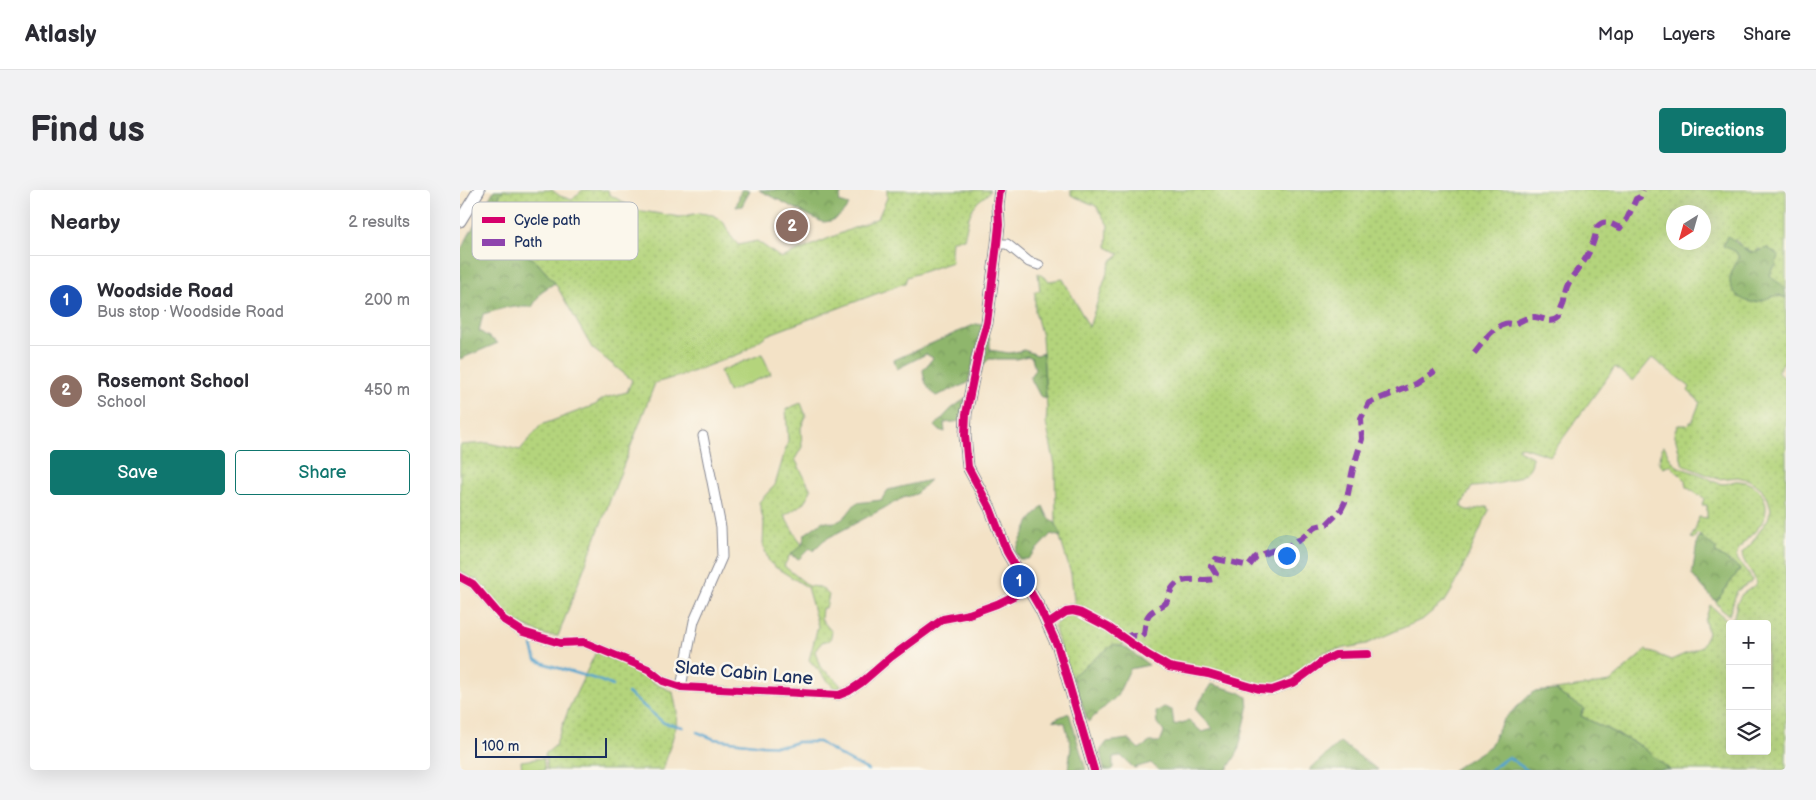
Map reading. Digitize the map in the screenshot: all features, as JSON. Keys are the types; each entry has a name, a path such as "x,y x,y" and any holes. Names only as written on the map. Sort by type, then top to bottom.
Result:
{"street":[{"path":"460,221 479,190"},
{"path":"1000,190 998,206 999,225 987,323 969,398 965,435 968,467 990,508 1007,552 1048,624 1058,647 1094,770"},
{"path":"997,244 1007,244 1029,262 1039,265"},
{"path":"681,687 694,621 722,557 721,527 703,436"},
{"name":"Slate Cabin Lane","path":"460,577 473,584 504,620 522,632 560,643 583,642 648,669 663,681 681,687 839,695 849,692 891,657 943,619 969,614 997,604 1028,589"},
{"path":"1048,624 1066,612 1080,613 1108,627 1169,667 1208,674 1259,689 1272,690 1295,682 1335,655 1368,654"}],"green space":[{"path":"494,190 504,190 500,194 498,202 487,202"},
{"path":"504,190 552,190 560,196 572,200 582,190 608,190 609,194 622,202 498,202 500,194"},
{"path":"741,190 750,190 742,206 736,207"},
{"path":"759,190 842,190 839,202 849,205 837,218 822,222"},
{"path":"887,190 990,190 973,208 969,216 964,239 952,240 952,262 907,277 905,283 767,335 742,353 686,374 655,383 558,636 544,635 510,619 477,581 460,571 460,445 488,443 520,450 541,425 595,405 604,398 627,392 632,380 592,348 555,283 535,260 638,260 638,210 680,217 699,213 713,215 723,221 738,245 757,241 781,258 878,218 887,198"},
{"path":"1071,190 1786,190 1786,290 1773,280 1770,274 1772,269 1760,249 1754,252 1744,249 1735,239 1735,251 1739,257 1734,268 1754,302 1774,296 1786,298 1786,359 1777,372 1786,379 1786,770 1670,770 1641,746 1581,716 1584,709 1556,690 1610,682 1646,650 1671,660 1701,647 1708,633 1705,621 1710,605 1727,620 1726,755 1771,755 1771,620 1730,620 1734,617 1737,603 1742,594 1756,585 1742,553 1751,544 1768,519 1771,509 1768,499 1761,488 1749,480 1738,477 1718,479 1685,466 1682,462 1674,433 1678,425 1687,425 1693,420 1700,402 1688,391 1690,387 1652,358 1633,381 1615,367 1550,456 1519,446 1519,450 1532,457 1531,465 1527,472 1510,481 1472,487 1461,506 1467,510 1487,507 1489,510 1455,585 1446,600 1423,619 1366,644 1324,652 1290,677 1270,685 1261,685 1218,673 1174,665 1154,657 1075,608 1071,574 1056,524 1055,465 1046,423 1047,409 1042,337 1035,311 1035,291 1040,291 1038,273 1049,281 1063,279 1089,327 1111,261 1120,254 1107,247 1108,225 1096,206 1071,195"},
{"path":"472,229 472,260 535,260 555,283 542,291 532,307 508,307 483,314 479,331 498,343 460,359 460,251"},
{"path":"1727,236 1748,251 1754,252 1768,248 1778,255 1776,266 1772,269 1770,275 1783,286 1786,298 1775,296 1751,302 1742,299 1734,292 1730,279 1732,270 1739,257 1735,251 1723,246"},
{"path":"976,324 983,325 968,383 936,396 928,388 924,378 923,370 933,358 926,354 897,369 894,360"},
{"path":"988,335 990,338 990,350 1009,353 1024,350 1037,355 1043,353 1046,399 1040,396 1030,377 1035,369 1032,358 1028,356 1016,359 989,359 983,365 981,359"},
{"path":"762,354 771,374 728,392 720,371"},
{"path":"966,398 963,421 944,423 945,432 939,430 935,426 951,409"},
{"path":"801,403 806,416 801,428 802,447 795,459 811,490 804,503 784,516 802,545 790,555 784,566 809,586 820,587 829,595 826,608 822,608 821,619 832,632 830,640 822,642 815,651 820,667 841,686 836,690 809,660 818,626 807,587 769,562 763,545 764,523 759,502 775,485 788,441 786,409"},
{"path":"1663,446 1679,467 1721,484 1737,481 1751,484 1763,497 1766,509 1763,521 1742,545 1736,556 1752,581 1737,591 1729,615 1716,602 1740,569 1715,552 1716,549 1697,533 1694,539 1691,538 1699,517 1707,518 1707,505 1702,505 1704,498 1686,487 1685,480 1670,465 1662,468 1659,462"},
{"path":"930,480 916,494 903,498 824,540 813,551 810,548 799,559 790,555 802,545 805,534 823,521 839,521 846,516 856,503 881,500 888,490"},
{"path":"1043,506 1048,517 1056,524 1061,537 1051,534 1028,559 1019,559 1015,552 1030,521"},
{"path":"1700,536 1717,549 1715,552 1740,569 1716,602 1692,575 1698,537"},
{"path":"1073,613 1120,637 1124,644 1070,682 1054,626 1064,616"},
{"path":"1114,644 1125,647 1149,665 1130,669 1117,696 1088,722 1072,676"},
{"path":"596,652 646,673 652,682 673,692 677,712 676,727 663,770 547,770 545,754 555,746 569,708"},
{"path":"1211,684 1239,692 1247,697 1248,709 1238,752 1227,770 1158,770 1151,763 1134,768 1121,756 1113,757 1113,768 1111,770 1104,770 1100,751 1107,742 1128,739 1139,749 1150,742 1160,742 1164,732 1157,723 1156,712 1164,707 1172,710 1174,725 1189,721 1202,732 1213,729 1195,709"},
{"path":"1556,690 1585,709 1582,711 1581,716 1641,746 1670,770 1453,770 1490,746 1503,720 1533,692"},
{"path":"1069,713 1086,770 1068,770 1071,747 1065,723 1053,720"},
{"path":"1340,742 1378,770 1309,770"},
{"path":"543,758 545,770 522,770 521,761"}],"waterway":[{"path":"532,646 536,660 594,678 613,686"},
{"path":"628,693 664,723 683,727"},
{"path":"697,732 714,739 763,745 784,746 797,742 819,742 868,770"},
{"path":"1490,770 1508,757 1527,770"}],"marked path":[{"path":"1474,353 1492,332 1500,326 1532,317 1551,321 1560,317 1567,285 1590,251 1597,227 1600,224 1606,223 1620,228 1643,190"},
{"path":"1125,638 1131,635 1142,636 1144,634 1149,614 1166,603 1172,589 1179,582 1214,579 1216,574 1211,566 1216,559 1249,566 1256,557 1288,546 1301,539 1315,527 1327,524 1341,510 1347,498 1362,439 1361,418 1369,403 1416,384 1435,371"}],"cycle path":[{"path":"1000,190 998,206 999,225 987,323 979,350 966,414 965,435 968,467 990,508 1007,552 1041,610 1058,647 1094,770"},
{"path":"460,577 473,584 504,620 523,632 560,643 583,642 648,669 663,681 681,687 839,695 861,683 891,657 943,619 969,614 997,604 1028,589"},
{"path":"1048,624 1066,612 1081,613 1108,627 1169,667 1208,674 1259,689 1272,690 1295,682 1335,655 1368,654"}],"place":[{"name":"Rosemont School","path":"792,226"},
{"name":"Woodside Road","path":"1019,581"}]}
